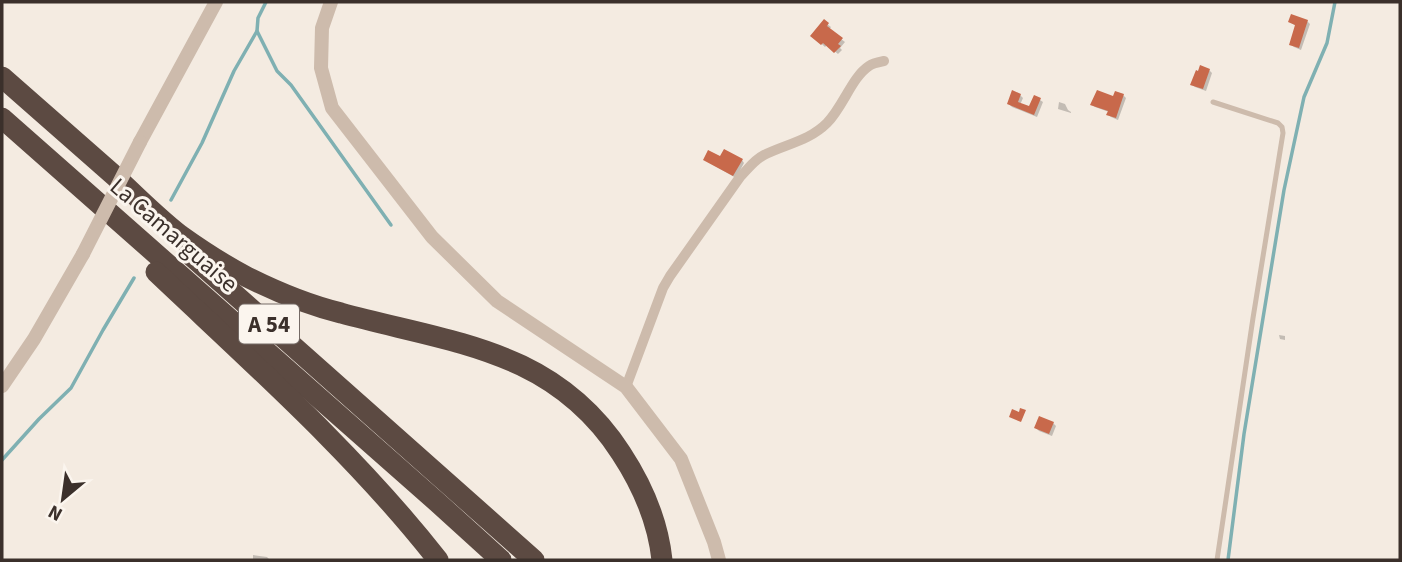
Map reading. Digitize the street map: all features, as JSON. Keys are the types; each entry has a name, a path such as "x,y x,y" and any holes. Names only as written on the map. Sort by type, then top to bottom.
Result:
{"highway":[{"path":"2,76 179,234 246,276 314,306 488,351 530,369 559,387 595,419 626,460 648,503 663,560"},
{"name":"A 54","path":"2,89 534,560"},
{"name":"La Camarguaise","path":"2,118 501,560"},
{"path":"70,177 140,257 281,390 370,482 438,560"},
{"path":"370,482 422,560"}],"street":[{"path":"2,386 34,339 83,254 216,2"},
{"path":"331,2 322,28 321,68 332,108 432,237 497,301 626,387 681,458 719,560"},
{"path":"626,387 663,288 740,177 764,155 804,140 825,125 838,111 859,75 870,65 884,61"}],"lane":[{"path":"1213,102 1278,123 1283,133 1217,560"}],"building":[{"path":"1291,14 1308,20 1299,48 1289,45 1295,25 1288,22"},
{"path":"824,19 829,23 827,26 843,38 838,44 841,46 834,53 810,36"},
{"path":"1200,65 1210,69 1203,89 1190,85"},
{"path":"1012,90 1021,94 1018,102 1029,106 1034,95 1041,98 1034,115 1007,104"},
{"path":"1097,90 1113,96 1115,91 1124,94 1116,118 1106,115 1108,111 1090,105"},
{"path":"724,149 743,159 733,176 703,160 708,150 720,156"},
{"path":"1020,408 1026,410 1021,422 1009,417 1012,409 1019,412"},
{"path":"1039,416 1054,422 1049,434 1034,428"}],"waterway":[{"path":"171,200 202,143 234,71 257,31 258,18 266,2"},
{"path":"1228,560 1244,434 1284,190 1304,97 1327,43 1335,2"},
{"path":"257,31 277,71 291,85 391,225"},
{"path":"2,460 71,388 134,278"}]}
